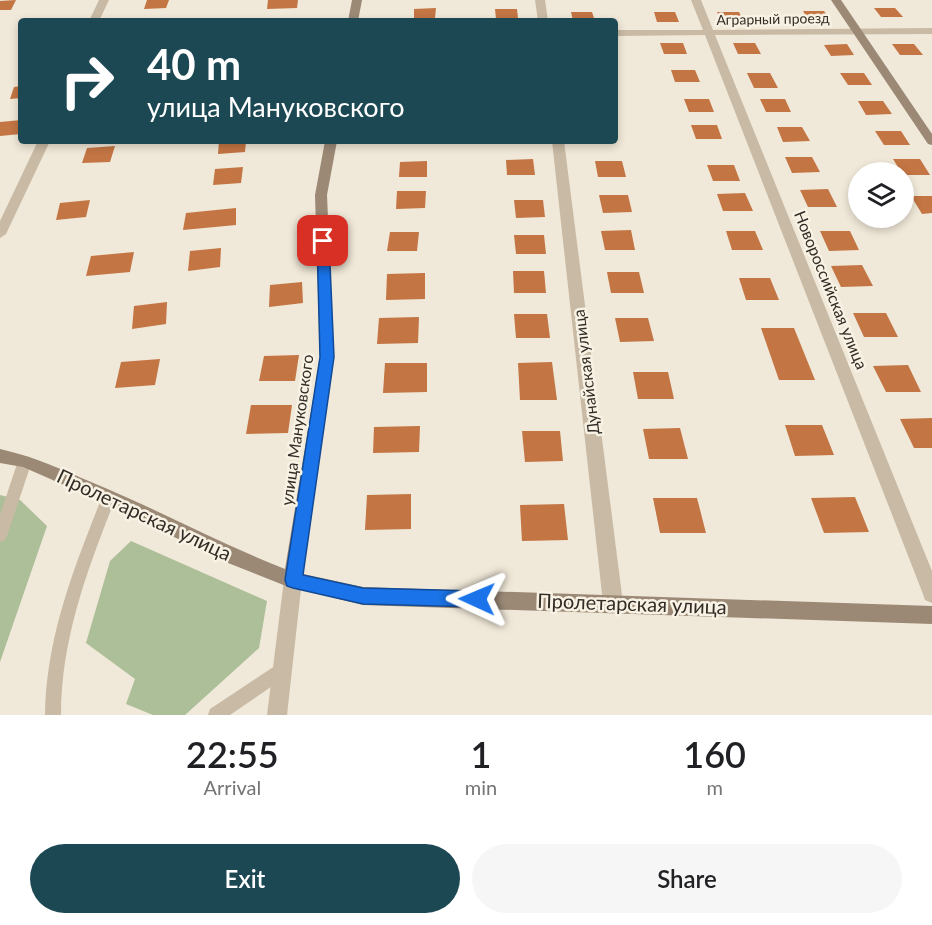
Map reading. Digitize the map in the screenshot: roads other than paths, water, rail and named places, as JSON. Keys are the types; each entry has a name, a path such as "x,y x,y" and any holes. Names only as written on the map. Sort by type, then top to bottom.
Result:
{"street":[{"path":"95,18 104,0"},
{"path":"354,18 357,0"},
{"path":"540,0 543,18"},
{"name":"Новороссийская улица","path":"696,0 932,594"},
{"path":"836,0 932,142"},
{"name":"Аграрный проезд","path":"618,33 932,31"},
{"path":"0,234 43,144"},
{"name":"улица Мануковского","path":"293,580 327,357 321,195 330,144"},
{"name":"Дунайская улица","path":"558,144 613,603"},
{"name":"Пролетарская улица","path":"0,456 25,460 109,497 229,555 293,580 363,596 932,615"},
{"path":"277,715 293,580"}],"lane":[{"path":"0,536 25,460"},
{"path":"54,715 52,689 71,596 109,497"},
{"path":"216,715 284,668"}]}
